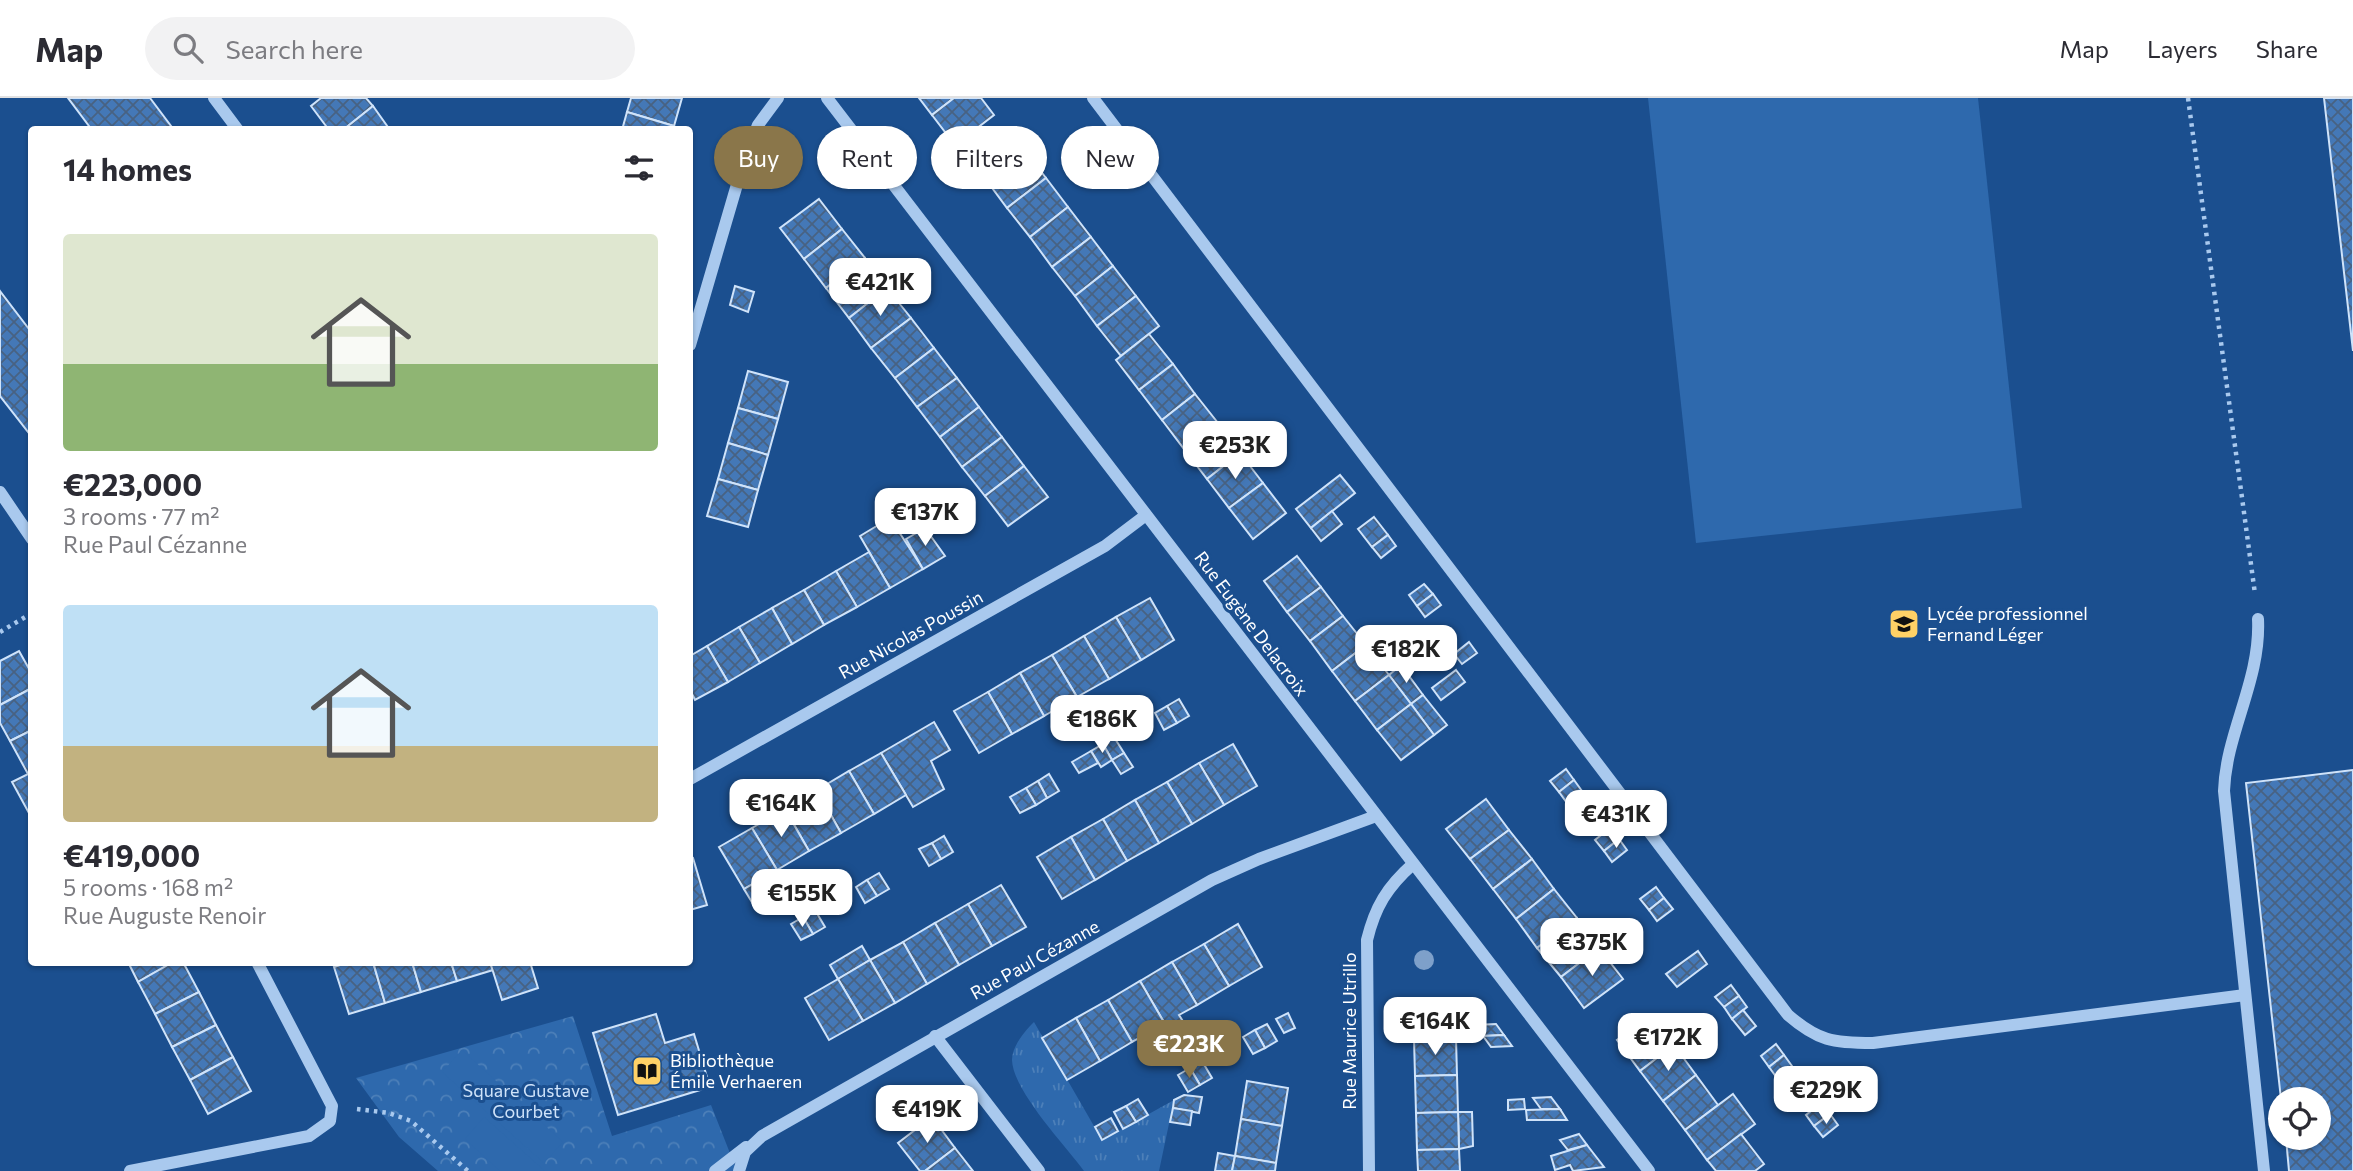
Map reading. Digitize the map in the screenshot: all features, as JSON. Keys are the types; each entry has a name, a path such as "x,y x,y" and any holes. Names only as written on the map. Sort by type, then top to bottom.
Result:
{"street":[{"path":"232,98 217,102 235,126"},
{"path":"693,335 743,164 758,125 778,98"},
{"name":"Rue Eugène Delacroix","path":"827,98 1649,1171"},
{"path":"1093,98 1788,1015 1808,1032 1833,1041 1873,1043 2245,995"},
{"path":"0,492 28,533"},
{"name":"Rue Nicolas Poussin","path":"693,777 1105,546 1146,515"},
{"path":"2258,620 2257,663 2225,775 2264,1171"},
{"name":"Rue Paul Cézanne","path":"715,1171 752,1143 1212,880 1259,859 1376,816"},
{"name":"Rue Maurice Utrillo","path":"1369,1171 1367,940 1371,921 1385,891 1412,864"},
{"path":"130,1171 309,1136 326,1127 332,1106 259,966"},
{"path":"935,1036 1039,1171"},
{"path":"738,1171 745,1152 752,1143"}],"path":[{"path":"2189,98 2258,620"},
{"path":"0,632 28,616"},
{"path":"332,1106 389,1113 411,1121 468,1171"}],"green space":[{"path":"1648,98 1978,98 2022,508 1696,543"},
{"name":"Square Gustave Courbet","path":"573,1016 612,1136 711,1105 737,1171 438,1171 399,1137 356,1078"},
{"path":"1034,1022 1102,1140 1174,1100 1159,1171 1084,1171 1030,1102 1015,1073 1012,1060 1014,1049"},
{"path":"462,1050 563,1142 544,1163 442,1072"},
{"path":"484,1117 545,1171 500,1171 465,1139"}],"building":[{"path":"68,98 150,98 171,126 89,126"},
{"path":"321,98 366,98 373,106 348,126 326,126 311,106"},
{"path":"631,98 682,98 674,126 627,112"},
{"path":"919,98 954,98 932,115"},
{"path":"954,98 981,98 994,115 980,126 940,126 932,115"},
{"path":"2324,98 2353,98 2353,351"},
{"path":"373,106 387,126 348,126"},
{"path":"627,112 674,126 623,126"},
{"path":"1047,179 1068,207 1030,237 1007,208 1032,189 1047,189"},
{"path":"993,189 1032,189 1007,208"},
{"path":"819,199 842,229 804,259 780,228"},
{"path":"1068,207 1091,237 1052,267 1030,237"},
{"path":"842,229 865,258 826,288 804,259"},
{"path":"1091,237 1113,266 1075,296 1052,267"},
{"path":"865,258 887,288 849,318 826,288"},
{"path":"1113,266 1136,296 1097,326 1075,296"},
{"path":"735,286 754,292 748,312 730,305"},
{"path":"887,288 911,318 871,348 849,318"},
{"path":"0,291 28,328 28,432 0,396"},
{"path":"1136,296 1159,326 1121,356 1097,326"},
{"path":"911,318 934,348 895,378 871,348"},
{"path":"1149,334 1173,364 1139,390 1116,360"},
{"path":"934,348 957,378 917,407 895,378"},
{"path":"1173,364 1195,394 1162,420 1139,390"},
{"path":"748,371 788,382 778,419 738,408"},
{"path":"957,378 979,407 940,437 917,407"},
{"path":"1195,394 1218,423 1184,449 1162,420"},
{"path":"979,407 1002,437 962,467 940,437"},
{"path":"738,408 778,419 768,455 728,443"},
{"path":"1218,423 1240,453 1207,479 1184,449"},
{"path":"1002,437 1024,466 985,496 962,467"},
{"path":"728,443 768,455 758,490 718,479"},
{"path":"1240,453 1263,483 1229,508 1207,479"},
{"path":"1024,466 1048,497 1008,526 985,496"},
{"path":"1340,475 1355,493 1311,528 1296,509"},
{"path":"718,479 758,490 748,527 707,516"},
{"path":"1263,483 1286,513 1253,539 1229,508"},
{"path":"1332,511 1342,524 1321,541 1311,528"},
{"path":"1374,517 1388,535 1372,547 1358,529"},
{"path":"890,518 923,569 890,588 860,536"},
{"path":"925,528 945,556 923,569 906,539"},
{"path":"1388,535 1396,546 1381,558 1372,547"},
{"path":"869,552 890,588 857,607 836,571"},
{"path":"1297,556 1321,587 1287,612 1264,581"},
{"path":"836,571 857,607 824,625 804,590"},
{"path":"1424,584 1433,594 1417,606 1409,595"},
{"path":"1321,587 1343,616 1310,641 1287,612"},
{"path":"804,590 824,625 792,644 772,608"},
{"path":"1433,594 1441,605 1425,617 1417,606"},
{"path":"1150,598 1174,640 1141,660 1116,617"},
{"path":"772,608 792,644 760,663 739,627"},
{"path":"1343,616 1366,645 1332,671 1310,641"},
{"path":"1116,617 1141,660 1109,679 1084,636"},
{"path":"739,627 760,663 728,682 707,646"},
{"path":"1084,636 1109,679 1077,697 1052,655"},
{"path":"1469,642 1477,653 1462,664 1454,654"},
{"path":"1366,645 1389,675 1355,701 1332,671"},
{"path":"707,646 728,682 695,700 693,696 693,654"},
{"path":"19,651 28,667 28,690 0,705 0,661"},
{"path":"1052,655 1077,697 1044,716 1020,673"},
{"path":"1401,665 1423,695 1411,704 1389,675"},
{"path":"1456,670 1465,682 1441,700 1432,688"},
{"path":"1020,673 1044,716 1012,734 988,692"},
{"path":"1389,675 1411,704 1377,730 1355,701"},
{"path":"28,690 28,732 10,741 0,723 0,705"},
{"path":"988,692 1012,734 979,753 954,711"},
{"path":"1423,695 1447,725 1434,735 1411,704"},
{"path":"1179,699 1189,716 1177,723 1167,706"},
{"path":"1411,704 1434,735 1401,760 1377,730"},
{"path":"1167,706 1177,723 1164,730 1155,713"},
{"path":"934,722 950,750 931,761 944,789 913,807 881,753"},
{"path":"28,732 28,774 10,741"},
{"path":"1114,737 1124,753 1112,760 1103,744"},
{"path":"1103,744 1112,760 1101,767 1091,751"},
{"path":"1233,744 1257,786 1224,805 1199,763"},
{"path":"1091,751 1098,763 1079,773 1072,762"},
{"path":"881,753 906,795 874,814 849,771"},
{"path":"1124,753 1133,767 1121,774 1112,760"},
{"path":"1199,763 1224,805 1192,824 1167,782"},
{"path":"1566,769 1574,780 1559,792 1550,781"},
{"path":"2353,770 2353,1171 2289,1171 2287,1150 2331,1150 2331,1087 2280,1087 2246,783"},
{"path":"849,771 874,814 841,833 817,790"},
{"path":"28,774 28,811 12,782"},
{"path":"1049,774 1059,791 1047,798 1038,781"},
{"path":"1574,780 1582,791 1567,803 1559,792"},
{"path":"1038,781 1047,798 1036,805 1026,788"},
{"path":"1167,782 1192,824 1159,843 1135,800"},
{"path":"1026,788 1036,805 1020,813 1010,797"},
{"path":"817,790 841,833 809,851 785,809"},
{"path":"1486,799 1509,830 1470,859 1446,829"},
{"path":"1135,800 1159,843 1127,861 1103,819"},
{"path":"785,809 809,851 777,870 752,828"},
{"path":"1103,819 1127,861 1095,880 1071,837"},
{"path":"752,828 777,870 744,889 719,847"},
{"path":"1610,828 1619,839 1604,851 1595,840"},
{"path":"1509,830 1532,859 1493,889 1470,859"},
{"path":"944,836 953,852 941,859 932,843"},
{"path":"1071,837 1095,880 1062,899 1037,857"},
{"path":"1619,839 1627,850 1612,862 1604,851"},
{"path":"932,843 941,859 929,866 919,849"},
{"path":"693,858 707,905 693,909"},
{"path":"1532,859 1554,889 1516,919 1493,889"},
{"path":"777,870 786,885 753,904 744,889"},
{"path":"879,873 889,889 877,896 867,880"},
{"path":"867,880 877,896 865,903 856,887"},
{"path":"1001,885 1026,927 992,946 968,904"},
{"path":"1656,887 1664,898 1649,910 1640,899"},
{"path":"1554,889 1577,918 1537,948 1516,919"},
{"path":"1664,898 1673,909 1657,921 1649,910"},
{"path":"968,904 992,946 959,965 935,923"},
{"path":"815,910 825,927 813,934 803,917"},
{"path":"803,917 813,934 801,940 791,924"},
{"path":"1577,918 1599,948 1561,977 1537,948"},
{"path":"935,923 959,965 927,984 903,942"},
{"path":"1238,924 1262,967 1229,986 1204,944"},
{"path":"903,942 927,984 895,1003 870,960"},
{"path":"1204,944 1229,986 1197,1005 1172,962"},
{"path":"862,946 870,960 838,979 830,965"},
{"path":"1599,948 1623,979 1584,1008 1561,977"},
{"path":"1698,951 1707,964 1677,987 1666,974"},
{"path":"870,960 895,1003 863,1021 838,979"},
{"path":"1172,962 1197,1005 1179,1015 1184,1023 1172,1030 1168,1022 1165,1024 1140,981"},
{"path":"130,966 166,966 138,982"},
{"path":"166,966 185,966 199,992 155,1014 138,982"},
{"path":"374,966 385,1003 349,1014 334,967"},
{"path":"374,966 413,966 421,992 385,1003"},
{"path":"413,966 452,966 457,981 421,992"},
{"path":"452,966 492,966 493,970 457,981"},
{"path":"491,966 531,966 538,988 502,1000"},
{"path":"838,979 863,1021 829,1040 805,998"},
{"path":"1140,981 1165,1024 1132,1042 1108,1000"},
{"path":"1731,985 1739,996 1724,1007 1715,997"},
{"path":"199,992 216,1025 172,1047 155,1014"},
{"path":"1739,996 1747,1007 1732,1019 1724,1007"},
{"path":"1455,999 1456,1038 1414,1039 1413,1000"},
{"path":"1108,1000 1132,1042 1100,1061 1076,1018"},
{"path":"1743,1010 1756,1026 1745,1035 1732,1019"},
{"path":"1288,1013 1295,1028 1284,1033 1276,1019"},
{"path":"656,1014 665,1043 694,1034 710,1087 618,1115 593,1033"},
{"path":"1651,1015 1674,1045 1640,1071 1617,1040"},
{"path":"1076,1018 1100,1061 1067,1080 1042,1038"},
{"path":"1267,1024 1277,1041 1265,1048 1255,1030"},
{"path":"1496,1024 1504,1035 1483,1036 1475,1025"},
{"path":"216,1025 233,1057 190,1080 172,1047"},
{"path":"1255,1030 1265,1048 1253,1054 1243,1037"},
{"path":"1504,1035 1512,1046 1491,1047 1483,1036"},
{"path":"1456,1038 1457,1075 1415,1076 1414,1039"},
{"path":"1776,1044 1784,1055 1769,1067 1761,1056"},
{"path":"1674,1045 1696,1075 1663,1101 1640,1071"},
{"path":"1784,1055 1792,1066 1777,1078 1769,1067"},
{"path":"233,1057 251,1091 208,1114 190,1080"},
{"path":"1202,1061 1212,1078 1200,1085 1190,1068"},
{"path":"1190,1068 1200,1085 1188,1092 1178,1075"},
{"path":"1457,1075 1458,1112 1416,1113 1415,1076"},
{"path":"1696,1075 1718,1105 1685,1130 1663,1101"},
{"path":"1247,1081 1288,1088 1282,1126 1241,1119"},
{"path":"1733,1094 1755,1124 1707,1160 1685,1130"},
{"path":"1184,1095 1202,1097 1199,1113 1173,1108 1174,1100"},
{"path":"1551,1097 1560,1109 1541,1109 1533,1098"},
{"path":"1138,1099 1148,1115 1136,1122 1126,1106"},
{"path":"1524,1099 1525,1109 1508,1110 1508,1100"},
{"path":"1821,1103 1830,1114 1814,1126 1806,1115"},
{"path":"1126,1106 1136,1122 1123,1129 1114,1112"},
{"path":"1173,1108 1192,1111 1190,1125 1170,1122"},
{"path":"1560,1109 1567,1120 1527,1120 1526,1110"},
{"path":"1458,1112 1472,1112 1473,1146 1459,1149"},
{"path":"1458,1112 1459,1149 1417,1150 1416,1113"},
{"path":"1830,1114 1838,1125 1823,1137 1814,1126"},
{"path":"932,1117 955,1148 925,1171 920,1171 898,1143"},
{"path":"1111,1118 1118,1131 1102,1140 1095,1127"},
{"path":"1241,1119 1282,1126 1276,1163 1235,1156"},
{"path":"1579,1134 1587,1145 1568,1150 1560,1140"},
{"path":"1741,1134 1764,1164 1755,1171 1716,1171 1707,1160"},
{"path":"1587,1145 1604,1167 1573,1171 1570,1165 1555,1170 1551,1156"},
{"path":"955,1148 973,1171 925,1171"},
{"path":"1459,1149 1460,1171 1418,1171 1417,1150"},
{"path":"1218,1153 1235,1156 1232,1171 1215,1171"},
{"path":"1235,1156 1276,1163 1275,1171 1232,1171"}],"place":[{"name":"Lycée professionnel Fernand Léger","path":"1904,624"},
{"name":"Bibliothèque Émile Verhaeren","path":"647,1071"}]}
